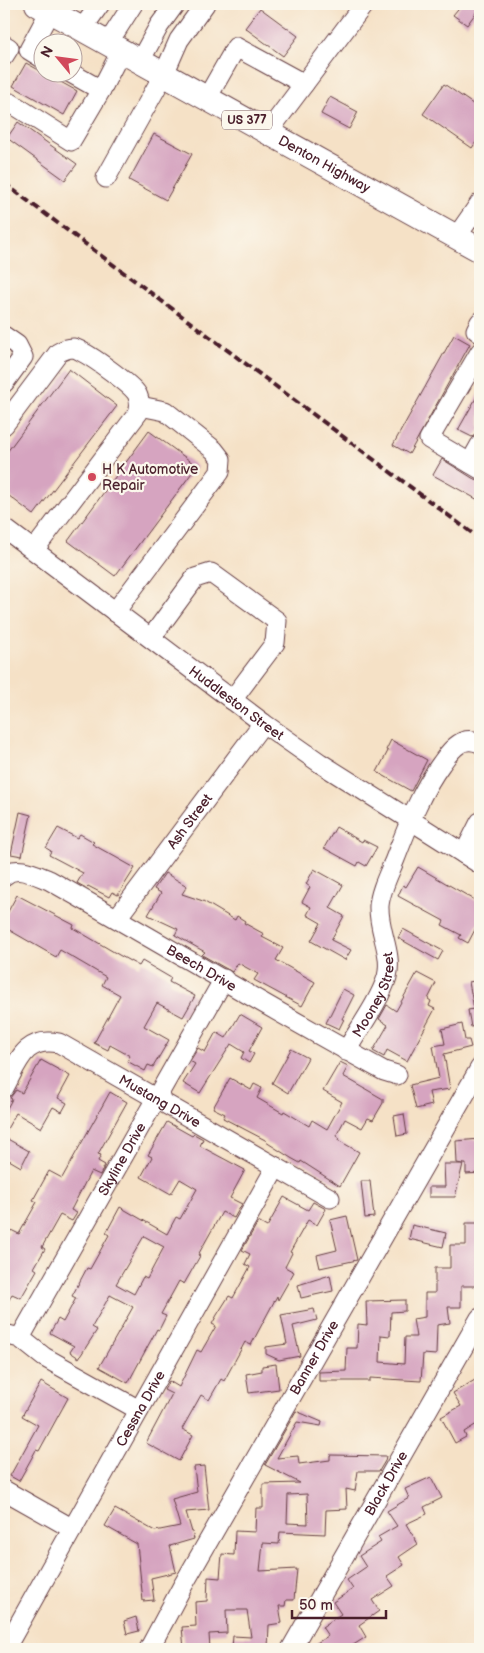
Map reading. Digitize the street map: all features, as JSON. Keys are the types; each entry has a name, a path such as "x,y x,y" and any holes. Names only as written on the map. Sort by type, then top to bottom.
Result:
{"main road":[{"name":"Denton Highway","path":"43,7 480,250"}],"street":[{"path":"82,29 100,4"},
{"path":"12,103 70,142 123,52 133,4"},
{"path":"123,52 159,26 175,4"},
{"path":"106,178 164,74 179,40 205,4"},
{"path":"268,132 364,4"},
{"path":"35,32 43,7"},
{"path":"32,41 29,50 32,52"},
{"path":"4,45 10,48 4,56"},
{"path":"207,98 236,47 304,84"},
{"path":"82,79 101,90"},
{"path":"456,236 480,203"},
{"path":"480,322 476,330 480,333"},
{"path":"4,336 17,345 22,357 4,383"},
{"path":"4,425 58,353 64,349 74,348 84,352 131,387 138,395 140,406 138,413 34,550"},
{"path":"480,352 430,439 475,466 480,445"},
{"path":"115,612 220,472 221,466 221,459 214,450 166,411 140,406"},
{"name":"Huddleston Street","path":"4,528 263,723 320,763 472,859"},
{"path":"151,638 195,578 211,574 277,621 275,643 232,700"},
{"name":"Ash Street","path":"117,918 263,723"},
{"name":"Mooney Street","path":"346,1050 380,992 386,978 389,965 387,946 380,922 379,905 410,820 429,780 450,752 460,743 471,740 480,743"},
{"path":"472,859 480,822"},
{"name":"Beech Drive","path":"4,876 8,872 16,871 31,873 49,880 224,979 301,1026 384,1072 397,1074"},
{"name":"Skyline Drive","path":"12,1336 156,1099 224,979"},
{"name":"Mustang Drive","path":"7,1076 22,1053 33,1046 51,1042 59,1043 330,1198"},
{"name":"Banner Drive","path":"149,1649 182,1586 480,1068"},
{"name":"Cessna Drive","path":"6,1649 276,1167"},
{"name":"Black Drive","path":"291,1649 480,1318"},
{"path":"12,1336 44,1357 139,1410"},
{"path":"4,1490 73,1529"}],"building":[{"path":"462,4 480,4 480,7 467,25 453,15"},
{"path":"260,8 298,36 283,56 245,28"},
{"path":"26,63 32,66 32,82 61,82 77,91 64,115 13,86"},
{"path":"444,84 480,109 480,136 472,148 423,114"},
{"path":"330,97 358,112 349,129 321,114"},
{"path":"18,122 77,164 65,180 7,138"},
{"path":"154,134 192,154 166,200 129,180"},
{"path":"454,335 470,344 409,454 393,445"},
{"path":"69,369 117,406 34,515 4,492 4,456"},
{"path":"480,391 480,429 472,437 458,430"},
{"path":"149,431 197,466 115,576 68,541"},
{"path":"442,459 474,479 480,480 480,501 433,475"},
{"path":"391,740 427,760 411,791 377,772 388,751 386,750"},
{"path":"20,812 31,815 22,856 11,854"},
{"path":"336,827 362,842 363,840 377,847 366,866 359,862 357,866 324,848"},
{"path":"58,828 77,838 80,834 94,842 92,844 135,868 118,895 112,892 109,897 88,886 86,888 77,883 83,873 49,855 51,851 46,848"},
{"path":"418,867 480,903 480,920 468,943 459,938 461,935 442,925 444,921 398,896 403,885 406,887"},
{"path":"314,869 343,885 330,908 344,916 331,940 351,950 345,960 311,941 321,923 307,915 311,907 302,902 310,887 306,884"},
{"path":"165,873 187,886 182,894 203,901 235,920 237,916 245,921 244,923 264,934 262,937 283,948 276,960 315,982 302,1006 254,980 258,974 238,963 232,972 202,955 205,952 175,935 178,929 148,915 161,893 154,889"},
{"path":"17,895 74,925 73,928 139,966 142,961 171,978 169,982 195,996 183,1017 157,1003 144,1026 169,1040 153,1067 148,1065 145,1071 127,1061 130,1056 110,1045 108,1050 94,1043 120,995 102,985 106,977 60,950 56,957 4,927 4,919"},
{"path":"403,929 443,951 438,960 398,938"},
{"path":"417,973 436,983 428,999 431,1001 429,1006 435,1009 407,1061 387,1050 384,1057 373,1051 388,1025 379,1019 387,1005 396,1011"},
{"path":"479,980 480,1025 471,1027 468,1010 474,1009 469,982"},
{"path":"343,989 354,995 339,1029 326,1023"},
{"path":"240,1014 262,1027 249,1051 254,1054 249,1063 241,1058 244,1052 231,1044 200,1093 183,1083 195,1064 190,1061 198,1048 205,1052 216,1032 226,1038"},
{"path":"462,1024 465,1040 469,1040 471,1047 444,1054 450,1089 429,1092 432,1105 416,1109 410,1085 439,1078 433,1046 445,1044 442,1029"},
{"path":"291,1049 308,1058 288,1093 272,1083"},
{"path":"41,1060 70,1076 58,1098 67,1103 62,1112 53,1107 41,1128 16,1113 4,1134 4,1114 12,1099 10,1098 16,1090 22,1093"},
{"path":"340,1062 348,1066 343,1076 383,1099 383,1103 373,1120 368,1118 362,1128 345,1119 336,1136 339,1138 338,1140 359,1152 340,1186 301,1161 300,1163 291,1158 267,1141 223,1118 225,1114 213,1108 230,1078 251,1090 254,1084 262,1088 257,1098 283,1113 284,1111 309,1126 312,1120 327,1129 342,1102 323,1091"},
{"path":"110,1092 127,1102 98,1154 101,1155 98,1161 105,1165 100,1175 91,1171 71,1210 77,1213 72,1221 60,1215 42,1247 45,1249 34,1268 37,1270 21,1298 12,1294 4,1309 4,1242 11,1230 19,1234 37,1202 33,1200 49,1171 62,1178"},
{"path":"404,1114 407,1134 397,1136 394,1116"},
{"path":"167,1122 192,1136 194,1134 203,1139 200,1146 245,1170 230,1198 242,1204 234,1218 222,1212 184,1284 179,1281 161,1314 166,1316 159,1330 157,1329 128,1383 99,1367 133,1307 110,1295 92,1327 97,1330 79,1358 70,1352 74,1346 50,1333 58,1319 63,1322 76,1298 72,1296 87,1268 90,1269 109,1235 106,1233 120,1207 167,1234 176,1217 180,1219 197,1189 180,1179 171,1194 141,1177 152,1157 148,1155","holes":["144,1236 164,1247 147,1279 143,1277 134,1294 116,1284"]},
{"path":"4,1137 29,1151 21,1167 4,1157"},
{"path":"480,1139 480,1173 466,1174 466,1164 457,1163 456,1141"},
{"path":"444,1164 463,1164 455,1197 429,1197 429,1187 445,1187"},
{"path":"361,1181 370,1181 374,1217 365,1218"},
{"path":"284,1197 308,1210 313,1202 326,1209 317,1225 308,1220 290,1252 292,1253 285,1267 294,1272 278,1300 277,1296 251,1345 245,1342 224,1381 221,1379 209,1400 201,1395 182,1429 193,1435 179,1461 146,1443 172,1394 164,1390 169,1381 179,1387 197,1350 201,1352 216,1326 212,1324 217,1315 229,1296 233,1298 250,1267 245,1264 250,1254 242,1250 258,1222 267,1227"},
{"path":"347,1216 357,1260 320,1268 317,1255 337,1250 330,1220"},
{"path":"466,1223 480,1223 480,1286 461,1286 461,1307 448,1307 450,1323 437,1325 436,1355 423,1354 421,1381 370,1378 370,1381 319,1381 319,1372 346,1371 347,1348 357,1348 358,1324 367,1325 366,1301 405,1300 405,1311 391,1312 390,1336 381,1335 380,1362 404,1364 405,1337 416,1337 413,1319 425,1317 425,1293 435,1293 435,1268 450,1268 450,1245 466,1245"},
{"path":"412,1225 446,1233 443,1247 409,1239"},
{"path":"330,1275 333,1291 301,1298 298,1285"},
{"path":"314,1309 317,1320 293,1326 300,1356 279,1360 266,1354 266,1347 287,1344 281,1315"},
{"path":"276,1364 279,1389 249,1393 246,1374 262,1371 262,1366"},
{"path":"480,1377 480,1422 464,1432 466,1437 455,1443 441,1417 461,1406 453,1393"},
{"path":"41,1382 68,1398 39,1451 36,1450 19,1481 10,1476 38,1425 22,1416"},
{"path":"296,1411 322,1422 321,1426 297,1422 277,1458 298,1456 299,1464 330,1460 330,1455 386,1456 379,1471 358,1471 355,1491 346,1489 347,1509 326,1510 325,1534 280,1532 279,1544 263,1543 260,1571 297,1569 294,1600 286,1600 285,1606 279,1606 282,1623 269,1625 268,1648 232,1648 233,1636 251,1637 247,1610 226,1610 227,1633 209,1634 210,1649 184,1649 182,1627 196,1626 195,1602 207,1601 208,1577 220,1578 222,1554 234,1555 235,1531 255,1532 256,1508 263,1508 263,1484 300,1483 265,1465","holes":["307,1494 308,1524 287,1523 288,1495"]},
{"path":"204,1466 209,1510 186,1512 194,1539 170,1546 176,1572 151,1578 154,1600 143,1601 137,1544 105,1526 115,1509 155,1531 180,1526 172,1499 197,1492 194,1467"},
{"path":"431,1477 442,1498 424,1507 427,1514 406,1524 418,1544 399,1557 404,1565 387,1576 394,1586 372,1600 379,1611 359,1625 366,1637 347,1649 307,1649 328,1636 322,1627 341,1614 333,1602 353,1589 347,1580 366,1567 359,1556 381,1542 378,1537 397,1526 387,1511 409,1498 405,1489"},
{"path":"136,1617 139,1631 127,1634 124,1621"}],"railway":[{"path":"4,183 480,539"}],"place":[{"name":"H K Automotive Repair","path":"92,477"}]}
